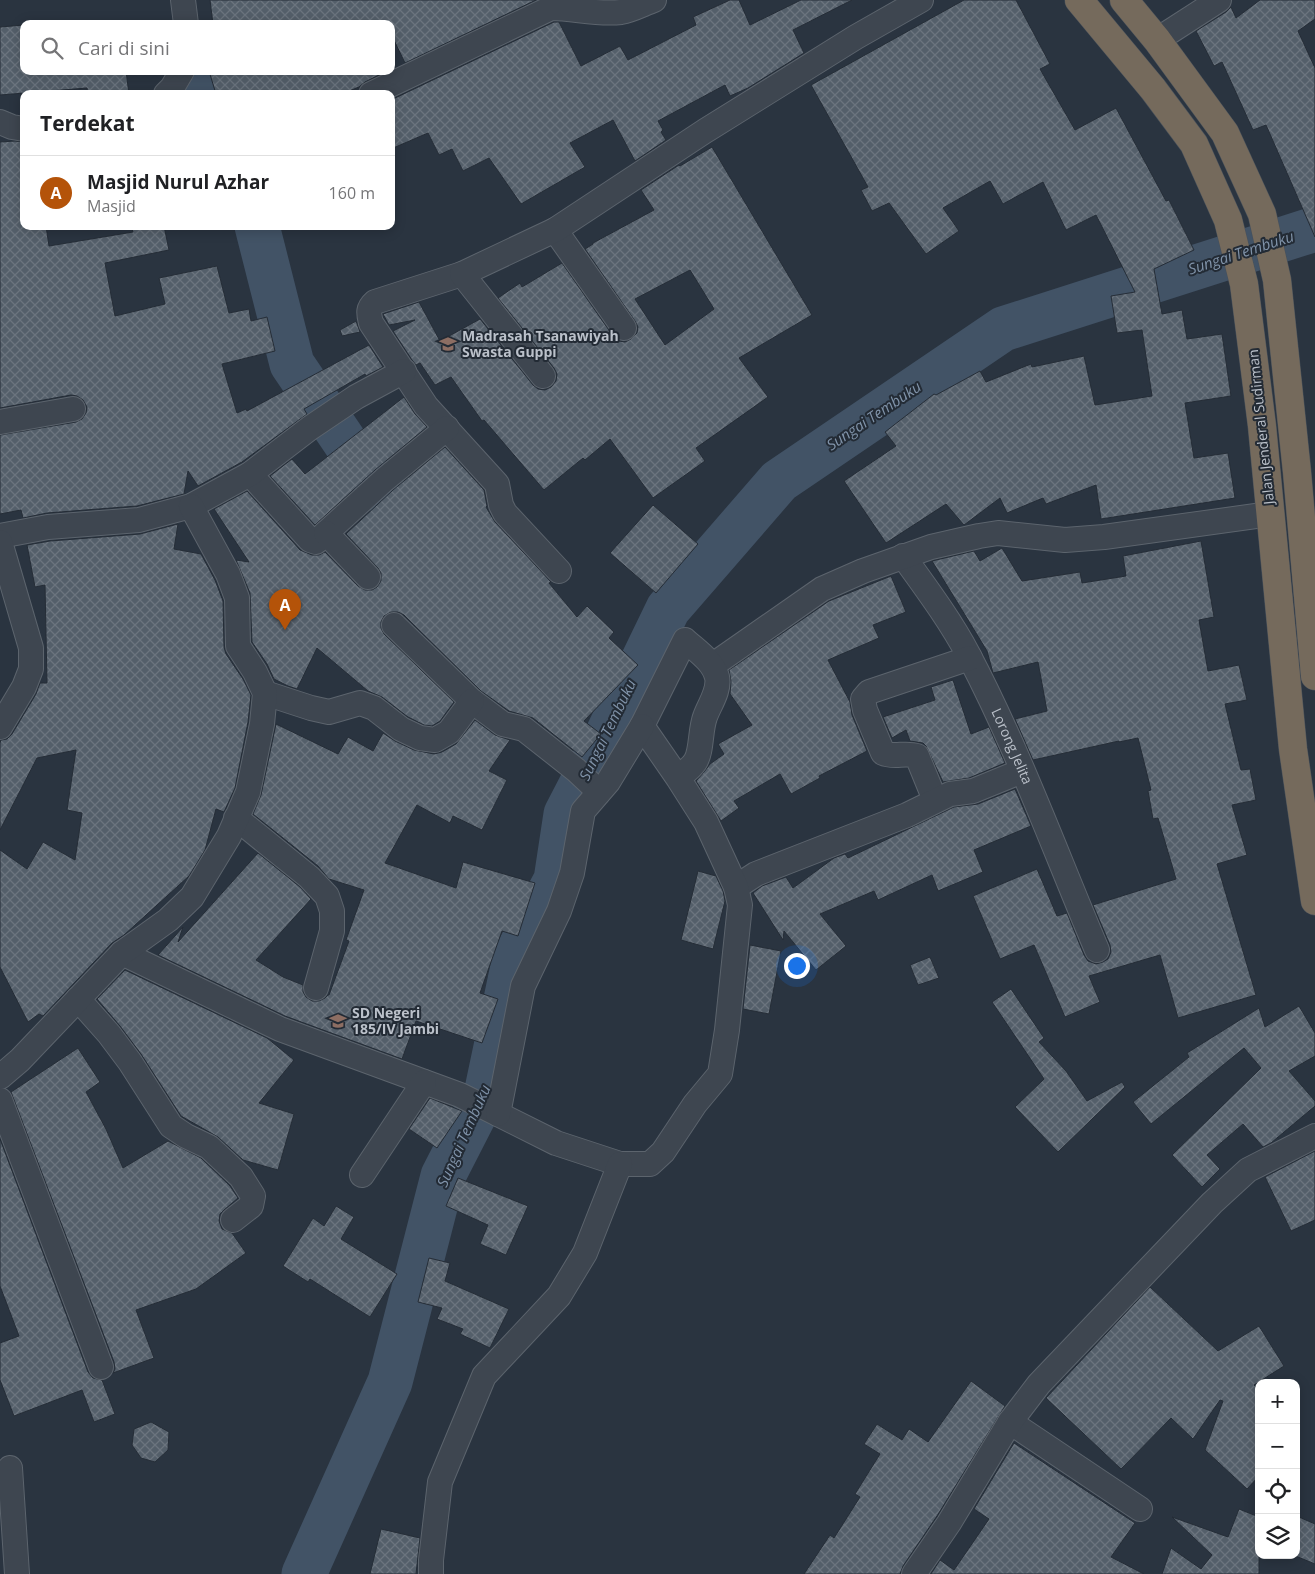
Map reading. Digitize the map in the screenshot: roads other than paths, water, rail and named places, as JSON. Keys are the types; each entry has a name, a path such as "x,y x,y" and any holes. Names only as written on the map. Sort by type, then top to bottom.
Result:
{"highway":[{"path":"1124,0 1158,40 1225,134 1262,214 1277,280 1306,471 1315,676"},
{"name":"Jalan Jenderal Sudirman","path":"1084,2 1194,144 1228,220 1244,284 1262,426 1293,749 1303,829 1315,901"}],"street":[{"path":"184,0 186,20"},
{"path":"379,90 526,18 551,8 566,8 598,13 621,12 654,0"},
{"path":"559,571 505,513 500,505 497,484 426,406 371,323 368,313 369,307 375,302 462,274 555,230 706,131 848,42 921,0"},
{"path":"1158,40 1219,0"},
{"path":"170,90 180,75"},
{"path":"0,122 20,128"},
{"path":"555,230 624,328"},
{"path":"462,274 543,376"},
{"path":"0,536 48,527 139,520 191,506 250,474 310,428 356,397 404,371"},
{"path":"0,422 73,409"},
{"path":"250,474 310,540 316,542 376,487 447,428"},
{"path":"0,1077 20,1060 122,953 168,920 192,897 229,836 248,792 262,724 265,692 238,646 237,598 228,574 191,506"},
{"path":"713,665 822,589 903,556 931,547 998,533 1065,540 1104,537 1270,514"},
{"path":"326,533 368,577"},
{"path":"0,542 31,648 31,668 24,687 0,727"},
{"name":"Lorong Jelita","path":"903,556 943,613 970,658 997,713 1097,950"},
{"path":"394,625 472,701 503,724 524,729 576,770 595,790"},
{"path":"492,1111 523,986 559,910 572,873 583,811 595,790 608,782 642,726 685,640 713,665 718,680 714,698 705,716 696,761 678,778"},
{"path":"935,800 917,756 912,754 890,756 883,753 865,710 863,699 869,692 970,658"},
{"path":"265,692 311,708 329,712 360,703 374,708 401,729 420,738 434,740 449,732 472,701"},
{"path":"122,953 280,1029 460,1095 556,1143 620,1164 650,1164 663,1152 695,1104 720,1074 727,1030 740,906 736,887 706,822 642,726"},
{"path":"736,887 756,874 906,815 935,800 950,794 973,791 1022,771"},
{"path":"236,818 308,877 327,896 332,911 332,931 316,988"},
{"path":"78,999 114,1041 171,1126 209,1147 241,1176 253,1196 251,1206 233,1220"},
{"path":"362,1175 424,1082"},
{"path":"0,1100 101,1367"},
{"path":"914,1574 948,1523 1010,1422 1039,1384 1212,1203 1248,1170 1315,1136"},
{"path":"431,1574 440,1482 484,1376 559,1296 585,1253 620,1164"},
{"path":"1010,1422 1140,1509"},
{"path":"10,1468 17,1574"}],"waterway":[{"path":"196,75 198,90"},
{"name":"Sungai Tembuku","path":"304,1574 390,1382 443,1176 487,1090 515,957 556,880 566,814 607,735 668,609 779,481 1003,329 1315,229"},
{"path":"258,230 292,364 353,454 426,543"}],"place":[{"name":"Madrasah Tsanawiyah Swasta Guppi","path":"448,344"},
{"name":"Masjid Nurul Azhar","path":"285,630"},
{"name":"SD Negeri 185/IV Jambi","path":"338,1021"}]}
